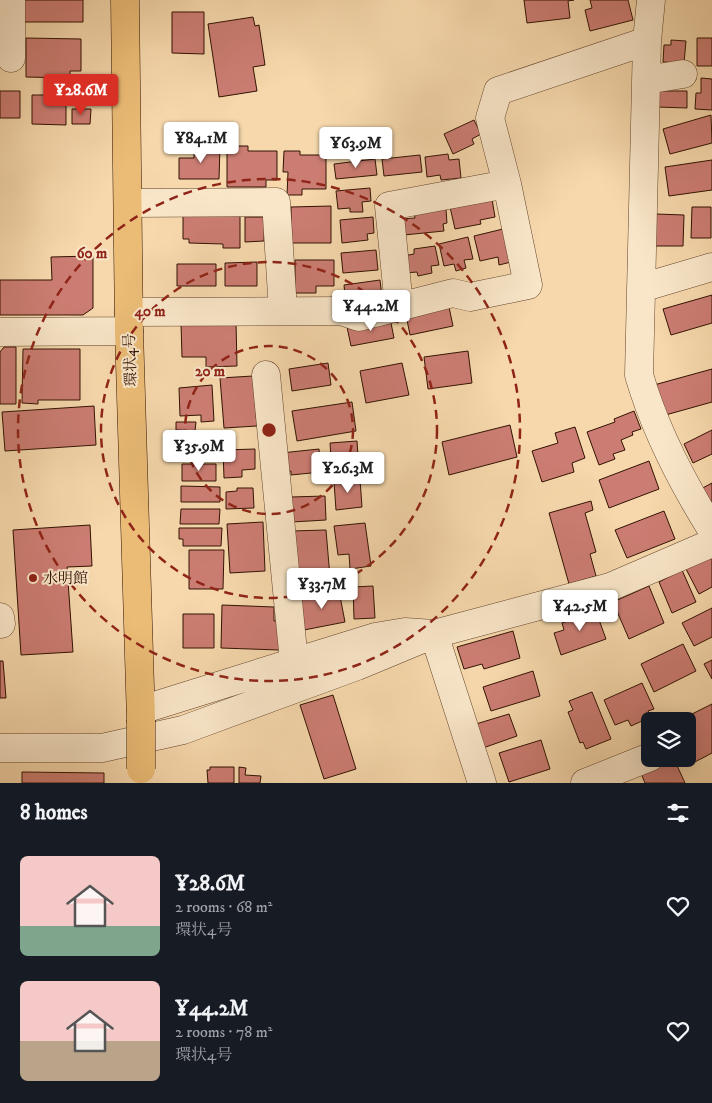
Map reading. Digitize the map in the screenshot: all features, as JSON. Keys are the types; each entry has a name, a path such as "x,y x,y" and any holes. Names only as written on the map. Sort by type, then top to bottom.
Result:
{"main road":[{"name":"環状4号","path":"125,0 129,321 141,715 141,776"}],"street":[{"path":"11,0 11,58"},
{"path":"651,0 647,41 639,375 647,403 674,462 712,530"},
{"path":"0,332 283,310 340,311 359,317 453,293 470,297 528,285 507,184 490,118 498,91 647,41"},
{"path":"646,80 683,74"},
{"path":"399,306 389,206 507,184"},
{"path":"128,203 276,202 283,310"},
{"path":"641,288 712,267"},
{"path":"266,375 294,662"},
{"path":"0,748 102,748 183,730 357,666 434,634 610,587 712,543"},
{"path":"0,617 1,624"},
{"path":"141,715 294,662 375,637 405,632 434,634"},
{"path":"434,634 482,783"},
{"path":"585,783 641,761"}],"building":[{"path":"24,0 83,0 83,22 24,22"},
{"path":"524,0 574,0 568,1 570,18 527,23"},
{"path":"590,0 628,0 633,20 590,31 585,10 592,8"},
{"path":"172,12 204,12 204,54 172,53"},
{"path":"253,17 255,26 259,25 265,65 253,67 257,91 219,97 208,24"},
{"path":"26,38 81,39 81,71 70,71 70,78 26,77"},
{"path":"697,38 712,38 712,66 697,66"},
{"path":"671,40 686,41 684,63 663,62 664,45 671,45"},
{"path":"701,78 712,79 712,110 695,109 696,93 701,93"},
{"path":"0,91 20,91 20,118 0,118"},
{"path":"657,91 687,91 687,108 657,107"},
{"path":"32,95 66,95 66,125 32,124"},
{"path":"72,109 91,109 90,124 72,124"},
{"path":"711,115 712,143 670,154 663,129"},
{"path":"474,120 481,134 472,139 474,144 453,154 444,134"},
{"path":"194,146 220,146 219,179 179,179 179,158 194,158"},
{"path":"227,146 248,146 248,151 277,151 277,180 266,180 266,187 227,187"},
{"path":"284,151 300,151 300,155 326,155 326,189 302,189 302,195 287,195 288,172 283,172"},
{"path":"448,154 449,160 459,159 461,178 441,180 440,175 427,177 425,157"},
{"path":"420,155 422,172 384,176 382,159"},
{"path":"375,159 377,175 336,179 334,164"},
{"path":"712,160 712,190 669,196 665,167"},
{"path":"370,188 371,201 362,202 363,212 350,212 350,208 338,209 336,191"},
{"path":"492,199 495,217 480,220 481,224 455,229 450,207"},
{"path":"331,206 331,243 291,243 291,207"},
{"path":"692,207 711,207 711,238 691,238"},
{"path":"446,209 447,223 443,224 444,231 404,235 402,219 415,218 414,212"},
{"path":"656,214 684,215 683,246 655,246"},
{"path":"183,215 240,216 240,248 223,248 223,244 189,243 189,239 183,239"},
{"path":"245,217 265,217 264,241 245,242"},
{"path":"373,217 374,233 367,234 368,240 342,243 340,220"},
{"path":"503,229 511,262 499,265 498,257 480,261 474,236"},
{"path":"468,237 473,259 464,260 466,268 456,271 454,264 444,266 439,244"},
{"path":"435,246 439,265 431,266 432,273 418,276 417,272 405,273 403,256 414,254 414,249"},
{"path":"376,250 378,270 343,273 341,253"},
{"path":"93,256 93,308 83,315 0,315 0,280 52,280 51,257"},
{"path":"295,260 334,260 334,286 316,286 316,293 295,293"},
{"path":"257,262 257,286 225,286 225,263"},
{"path":"177,264 216,264 216,286 177,286"},
{"path":"380,280 382,297 371,298 371,302 346,305 344,285"},
{"path":"712,295 712,323 671,335 663,309"},
{"path":"449,307 453,326 410,335 406,315"},
{"path":"390,318 394,338 351,346 347,327"},
{"path":"236,322 237,366 206,367 206,357 182,357 181,323"},
{"path":"4,347 16,347 16,404 0,404 0,352"},
{"path":"23,349 80,349 80,400 38,400 38,404 22,403"},
{"path":"468,351 472,383 428,389 424,357"},
{"path":"328,363 331,385 292,391 289,369"},
{"path":"402,363 409,395 366,403 360,371"},
{"path":"712,369 712,402 662,416 654,385"},
{"path":"253,376 257,426 224,428 220,378"},
{"path":"212,385 214,421 201,422 201,415 180,416 179,388"},
{"path":"352,402 356,431 297,441 292,411"},
{"path":"94,406 96,445 5,451 2,412"},
{"path":"634,411 641,429 632,432 633,435 621,440 625,450 613,454 615,459 599,465 587,432 615,422 614,419"},
{"path":"176,422 196,422 195,431 176,430"},
{"path":"510,425 517,457 449,475 442,442"},
{"path":"575,427 585,458 572,463 574,472 542,482 532,451 558,443 555,433"},
{"path":"712,430 712,454 693,463 684,444"},
{"path":"218,436 218,458 180,458 179,437"},
{"path":"357,441 359,471 332,473 330,443"},
{"path":"255,449 255,469 242,470 242,477 224,478 223,450"},
{"path":"319,449 321,472 291,475 291,471 283,472 281,453"},
{"path":"649,461 659,489 609,508 599,480"},
{"path":"182,464 216,464 216,481 182,481"},
{"path":"360,479 362,507 336,510 334,482"},
{"path":"712,483 712,519 697,491"},
{"path":"181,486 220,487 220,502 181,502"},
{"path":"237,488 253,488 254,508 226,509 226,492 237,491"},
{"path":"325,496 326,520 292,522 291,497"},
{"path":"591,501 593,510 585,513 596,552 590,554 596,576 569,584 549,513"},
{"path":"181,509 220,509 219,524 180,524"},
{"path":"664,511 675,539 627,558 615,530"},
{"path":"263,522 265,571 230,573 227,524"},
{"path":"365,523 371,566 350,569 349,554 338,555 334,526"},
{"path":"90,525 92,566 67,567 73,652 21,655 13,530"},
{"path":"179,528 222,528 221,546 183,546 183,539 179,539"},
{"path":"326,530 330,577 312,578 312,573 294,575 291,531"},
{"path":"189,550 224,550 223,589 189,589"},
{"path":"712,556 712,587 699,594 686,569"},
{"path":"682,570 696,602 672,613 659,582"},
{"path":"373,586 375,618 354,619 353,587"},
{"path":"649,586 664,623 629,639 613,602"},
{"path":"339,591 345,622 304,630 298,599"},
{"path":"222,605 274,607 274,621 280,621 279,650 221,648"},
{"path":"594,606 606,639 561,655 554,633 564,630 562,623 576,618 574,614"},
{"path":"712,608 712,637 694,646 682,623"},
{"path":"183,614 214,614 214,648 183,648"},
{"path":"513,631 520,658 484,669 482,664 464,669 457,647"},
{"path":"683,644 696,671 654,692 641,664"},
{"path":"712,660 712,679 704,664"},
{"path":"0,661 3,661 6,698 0,698"},
{"path":"533,671 540,696 491,711 483,687"},
{"path":"642,683 654,709 648,712 641,712 641,722 631,726 628,720 615,725 604,700"},
{"path":"592,692 611,739 586,749 583,742 580,743 568,712 573,710 569,701"},
{"path":"333,695 356,769 324,779 300,705"},
{"path":"712,704 712,753 696,761 696,712"},
{"path":"509,714 517,736 483,748 476,724"},
{"path":"541,740 550,769 509,782 499,753"},
{"path":"210,767 234,767 234,783 208,783 207,770 210,770"},
{"path":"239,767 246,768 245,775 261,776 260,783 239,783"},
{"path":"649,767 678,767 685,783 645,783 640,771"},
{"path":"22,772 104,773 104,783 22,783"}],"place":[{"name":"水明館","path":"33,578"}]}
